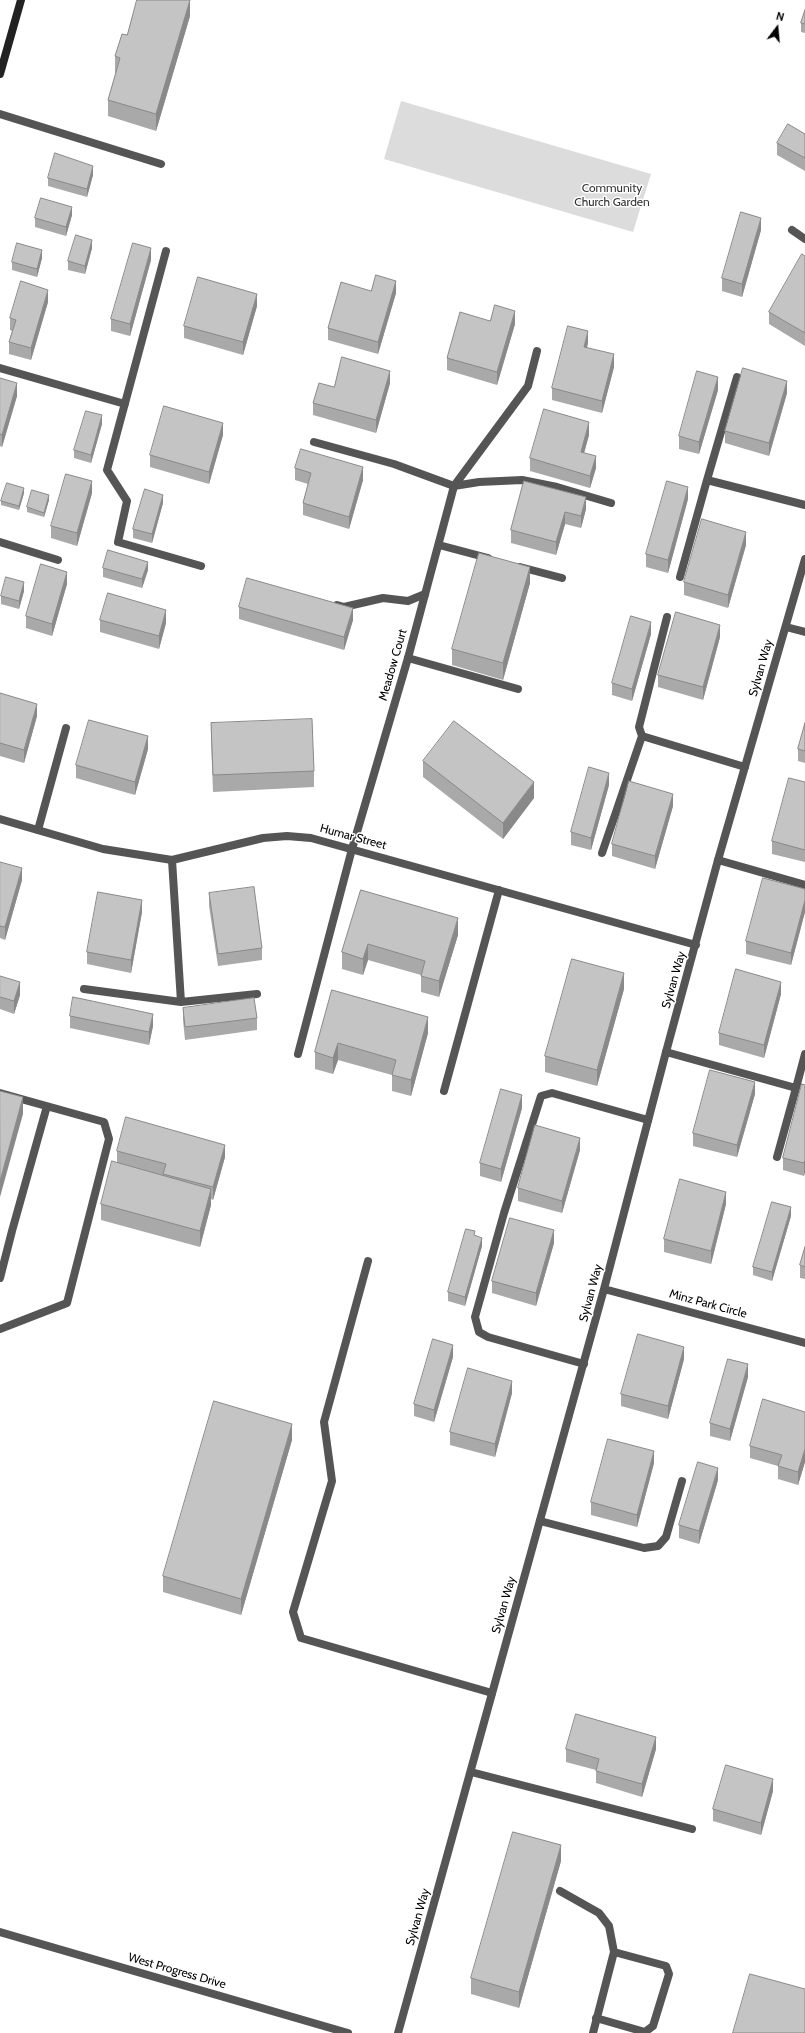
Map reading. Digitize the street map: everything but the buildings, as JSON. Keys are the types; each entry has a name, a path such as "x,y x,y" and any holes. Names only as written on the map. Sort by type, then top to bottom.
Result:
{"main road":[{"path":"0,74 21,0"}],"street":[{"path":"0,114 161,164"},
{"path":"792,230 805,239"},
{"path":"166,251 107,470 127,501 118,542 200,566"},
{"path":"454,486 528,386 537,351"},
{"path":"0,368 125,404"},
{"path":"680,577 737,377"},
{"path":"314,442 394,464 454,486 479,482 522,480 557,487 611,503"},
{"path":"707,480 805,505"},
{"name":"Meadow Court","path":"298,1054 352,849 408,658 454,486"},
{"path":"0,542 58,560"},
{"path":"439,544 562,578"},
{"name":"Sylvan Way","path":"398,2033 584,1364 718,860 805,559"},
{"path":"329,602 344,607 383,598 408,601 425,594"},
{"path":"602,853 642,736 639,726 667,617"},
{"path":"786,627 805,632"},
{"path":"408,658 518,689"},
{"path":"38,830 66,728"},
{"path":"642,736 745,767"},
{"name":"Humar Street","path":"0,819 103,849 172,860 263,838 287,836 312,838 696,945"},
{"path":"172,860 181,1002"},
{"path":"718,860 805,885"},
{"path":"444,1092 498,890"},
{"path":"84,989 181,1002 257,994"},
{"path":"666,1052 796,1088"},
{"path":"777,1157 805,1054"},
{"path":"0,1093 104,1122 109,1139 67,1303 0,1329"},
{"path":"584,1364 488,1337 479,1332 475,1317 504,1213 541,1096 552,1093 648,1120"},
{"path":"0,1278 47,1106"},
{"path":"368,1261 324,1422 332,1481 293,1612 302,1638 492,1694"},
{"name":"Minz Park Circle","path":"604,1289 805,1343"},
{"path":"540,1521 644,1548 658,1546 666,1537 682,1481"},
{"path":"471,1772 692,1828"},
{"path":"560,1891 599,1913 609,1926 614,1952 592,2033"},
{"name":"West Progress Drive","path":"0,1932 348,2033"},
{"path":"596,2018 645,2032 653,2026 669,1974 666,1966 614,1952"}],"green space":[{"name":"Community Church Garden","path":"401,101 651,174 633,232 384,159"}]}
